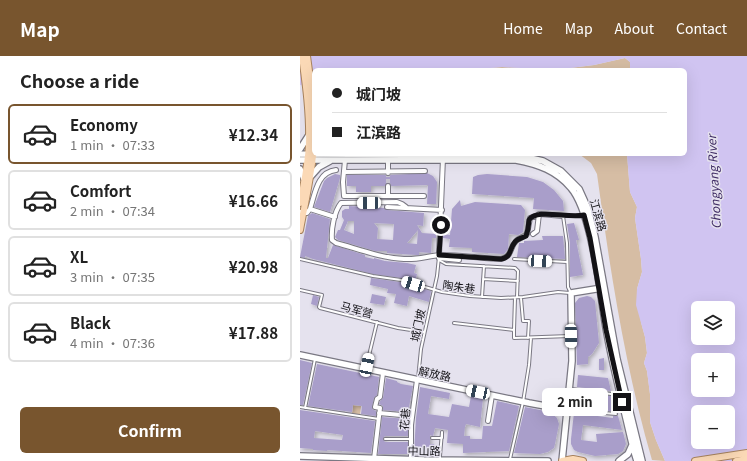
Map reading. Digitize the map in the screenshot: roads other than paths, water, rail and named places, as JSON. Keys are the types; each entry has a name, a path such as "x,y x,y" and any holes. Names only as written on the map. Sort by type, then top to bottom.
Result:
{"main road":[{"path":"300,150 312,135 302,56"},
{"path":"300,230 312,135 312,98 307,56"},
{"name":"江滨路","path":"300,154 331,160 388,160 492,156"},
{"name":"江滨路","path":"300,160 320,156"},
{"name":"江滨路","path":"391,156 443,158"},
{"name":"江滨路","path":"522,156 544,161 561,171 574,183 583,197 617,359 642,461"},
{"path":"300,203 307,179 318,167 331,160"},
{"path":"300,169 307,179"},
{"path":"562,461 572,361 571,293 602,288"},
{"name":"江滨路","path":"602,288 613,359 637,461"},
{"name":"解放路","path":"300,356 567,410"},
{"path":"619,461 628,454 632,442"},
{"path":"695,461 747,453"},
{"name":"中山路","path":"300,456 328,459 548,461"},
{"path":"556,461 573,459 583,461"},
{"path":"736,461 747,459"}],"street":[{"name":"城门坡","path":"439,258 443,158"},
{"path":"345,160 343,182 344,196 424,196"},
{"path":"388,160 388,173"},
{"path":"302,212 307,213 310,209 320,179 330,171 336,170"},
{"path":"344,172 388,173 425,171"},
{"path":"388,186 388,196"},
{"path":"406,207 397,202 341,203 337,209 335,217 332,240 336,243 372,254 402,259 415,260 424,257 459,260"},
{"path":"387,207 442,210"},
{"path":"310,209 335,217"},
{"path":"439,258 506,258 511,253 514,242 527,234 530,218 539,214 563,216"},
{"path":"532,234 537,231 539,214"},
{"path":"374,459 380,408 375,407 377,398 380,397 383,373"},
{"name":"花巷","path":"412,460 412,416 417,380"},
{"path":"488,420 492,395"},
{"path":"379,413 412,416"}],"lane":[{"path":"571,293 568,287 567,243 563,216 587,214"},
{"path":"439,258 446,264 515,268 518,271 514,338 571,336"},
{"name":"城门坡","path":"417,380 424,332 434,290 439,258"},
{"name":"陶朱巷","path":"300,259 373,276 401,280 434,290 482,297 522,297 552,293 571,293"},
{"path":"514,259 567,262"},
{"path":"482,297 484,266"},
{"path":"483,279 518,280"},
{"name":"马军营","path":"300,290 322,295 320,308 398,328 424,332"},
{"path":"510,460 523,402 529,365 529,321 523,322 522,297"},
{"path":"366,369 377,322"},
{"path":"454,323 514,330"},
{"path":"304,408 315,359"},
{"path":"569,389 611,394"},
{"path":"300,407 379,419"},
{"path":"567,410 616,414"},
{"path":"440,460 442,432"},
{"path":"432,438 442,438"},
{"path":"385,439 411,439"}],"water":[{"name":"Chongyang River","path":"300,56 747,56 747,461 665,461 650,422 650,394 647,371 644,363 647,353 645,337 636,305 637,289 642,272 635,218 637,207 630,192 627,156 687,156 687,68 630,68 630,62 625,58 594,65 570,68 312,68 312,87 300,85"}],"tunnel":[{"path":"388,173 388,186"}]}
